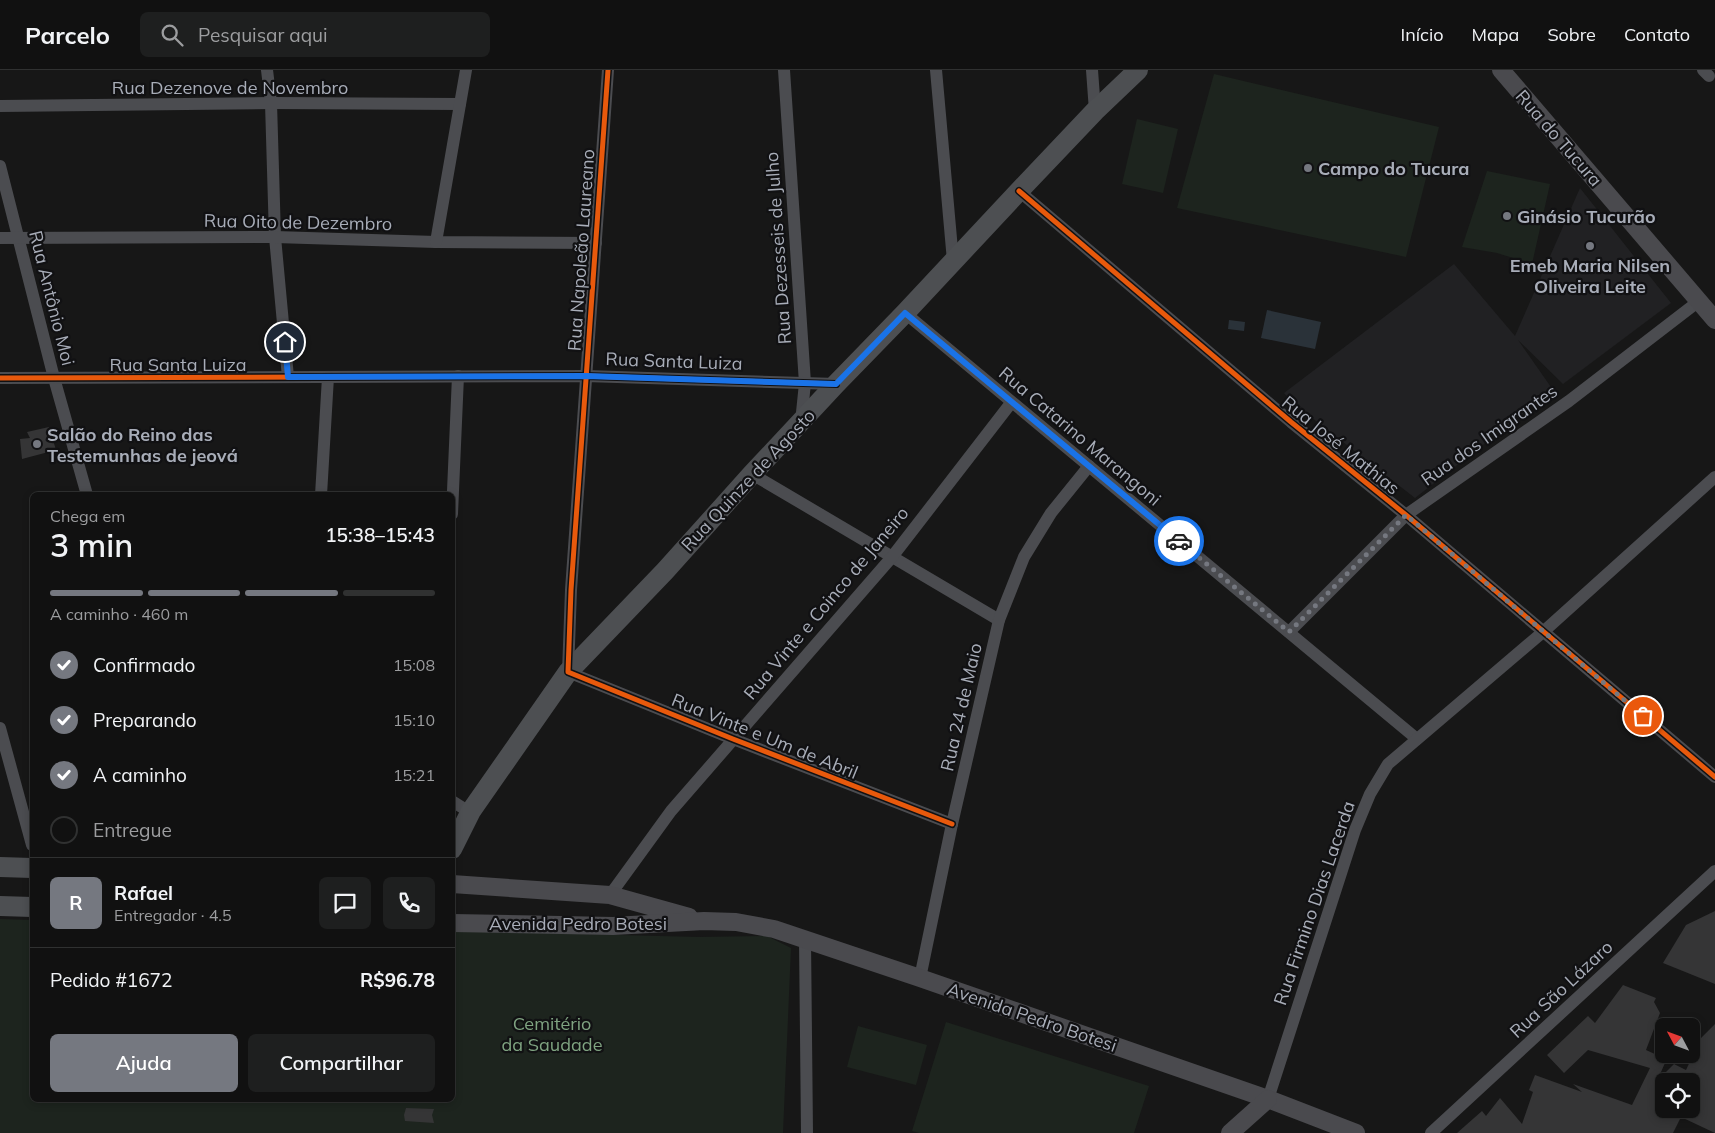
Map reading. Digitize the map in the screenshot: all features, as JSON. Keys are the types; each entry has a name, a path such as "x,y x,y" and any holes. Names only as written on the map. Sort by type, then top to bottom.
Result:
{"main road":[{"name":"Rua Quinze de Agosto","path":"455,843 472,811 568,672 665,571 836,384 1019,191 1138,70"},
{"name":"Rua do Tucura","path":"1501,70 1715,320"},
{"path":"0,867 30,868"},
{"name":"Avenida Pedro Botesi","path":"455,884 610,895 704,921"},
{"path":"0,906 30,907"},
{"name":"Avenida Pedro Botesi","path":"455,923 613,926 704,921 736,922 774,929 805,938 1268,1099 1356,1133"},
{"path":"1230,1133 1268,1099"}],"street":[{"path":"267,70 271,103 275,238 288,377"},
{"path":"436,242 466,70"},
{"name":"Rua Napoleão Laureano","path":"568,672 570,590 608,70"},
{"name":"Rua Dezesseis de Julho","path":"784,70 804,383 800,423"},
{"path":"936,70 953,261"},
{"path":"1092,70 1095,112"},
{"name":"Rua Dezenove de Novembro","path":"0,106 271,103 460,104"},
{"name":"Rua Antônio Moi","path":"0,166 54,378 86,492"},
{"name":"Rua José Mathias","path":"1019,191 1283,416 1406,515 1715,777"},
{"name":"Rua Oito de Dezembro","path":"0,238 275,238 596,243"},
{"name":"Rua dos Imigrantes","path":"1289,632 1406,515 1569,401 1699,301"},
{"name":"Rua Catarino Marangoni","path":"905,313 1417,739"},
{"path":"453,492 458,376"},
{"name":"Rua Santa Luiza","path":"0,378 586,376 836,384"},
{"path":"321,492 328,377"},
{"name":"Rua Vinte e Coinco de Janeiro","path":"610,895 671,811 892,557 1012,403"},
{"name":"Rua 24 de Maio","path":"920,978 952,824 999,620 1024,557 1051,513 1089,466"},
{"path":"752,474 999,620"},
{"name":"Rua Firmino Dias Lacerda","path":"1268,1099 1355,830 1370,794 1388,764 1543,632 1715,476"},
{"name":"Rua Vinte e Um de Abril","path":"568,672 733,739 952,824"},
{"path":"0,728 30,838"},
{"path":"455,803 472,811"},
{"name":"Rua São Lázaro","path":"1431,1133 1715,872"},
{"path":"805,938 807,1133"}],"shaded area":[{"path":"1580,188 1671,303 1563,384 1518,340 1553,390 1415,498 1293,403 1284,393 1454,264 1515,336"},
{"path":"1267,310 1321,322 1315,349 1261,338"},
{"path":"1229,320 1245,322 1244,331 1228,329"}],"green space":[{"name":"Campo do Tucura","path":"1214,74 1439,127 1406,257 1177,208"},
{"path":"1137,119 1178,129 1163,193 1122,184"},
{"name":"Ginásio Tucurão","path":"1487,171 1550,184 1532,264 1497,253 1462,247"},
{"name":"Cemitério da Saudade","path":"0,919 30,920 30,1102 455,1102 455,931 699,937 767,936 791,948 783,1133 0,1133"},
{"path":"946,1022 1149,1086 1134,1133 919,1133 912,1131"},
{"path":"858,1026 927,1045 916,1085 847,1067"}],"building":[{"name":"Salão do Reino das Testemunhas de jeová","path":"49,427 56,450 22,459 20,439 30,438 27,432"},
{"path":"1715,911 1715,984 1663,963 1686,925"},
{"path":"1623,985 1656,998 1654,1002 1660,1013 1658,1018 1655,1018 1655,1026 1646,1050 1655,1054 1655,1063 1665,1063 1661,1073 1655,1073 1655,1118 1680,1118 1673,1133 1457,1133 1482,1111 1486,1116 1500,1098 1522,1124 1533,1092 1529,1090 1535,1075 1582,1092 1573,1084 1632,1105 1650,1068 1588,1050 1564,1073 1547,1055 1588,1016 1595,1023"},
{"path":"1715,1024 1715,1133 1683,1118 1700,1118 1700,1073 1665,1073 1674,1064 1686,1070 1689,1063 1700,1063 1700,1040"},
{"path":"406,1108 434,1109 432,1115 434,1123 405,1121"}],"cycle path":[{"path":"608,70 571,590 568,672 733,739 952,824"},
{"path":"1019,191 1291,422 1406,515 1715,777"},
{"path":"0,378 586,376 836,384"}],"way so far":[{"path":"1179,541 1289,632 1406,515 1643,716"}],"place":[{"name":"Campo do Tucura","path":"1308,168"},
{"name":"Ginásio Tucurão","path":"1507,216"},
{"name":"Emeb Maria Nilsen Oliveira Leite","path":"1590,246"},
{"name":"Salão do Reino das Testemunhas de jeová","path":"37,444"}],"route":[{"path":"285,342 288,377 586,376 836,384 905,313 1179,541"}]}
